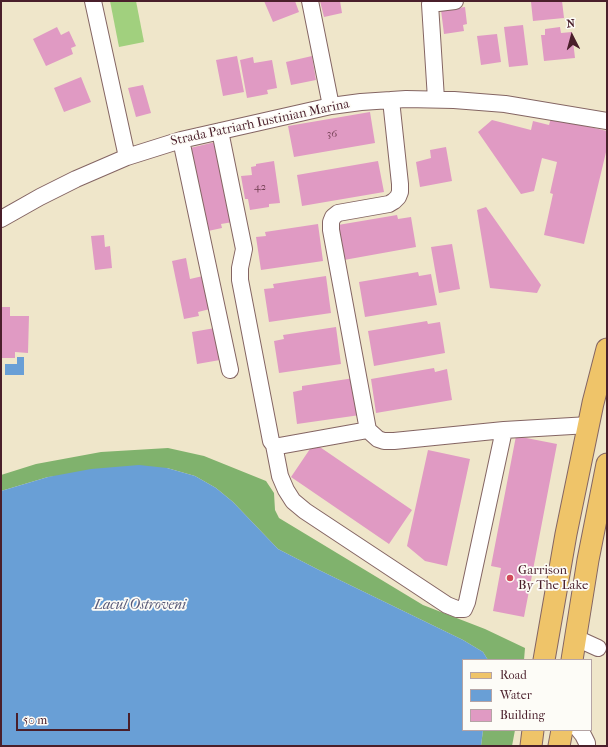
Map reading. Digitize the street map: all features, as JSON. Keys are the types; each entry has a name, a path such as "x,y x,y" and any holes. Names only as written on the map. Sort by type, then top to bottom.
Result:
{"main road":[{"path":"544,659 566,534 607,349"},
{"path":"572,659 589,553 607,464"},
{"path":"531,746 533,731"},
{"path":"559,746 562,731"}],"street":[{"path":"94,1 127,157"},
{"path":"310,1 330,106"},
{"path":"436,99 430,4 455,1"},
{"name":"Strada Patriarh Iustinian Marina","path":"4,214 76,179 127,157 181,140 330,106 391,100 436,99 505,104 607,121"},
{"path":"391,100 400,184 400,192 398,197 389,204 338,213 333,217 331,222 368,430 378,439 384,441 394,441 504,430 589,425"},
{"path":"220,131 244,250 240,268 240,280 270,441 274,445 280,476 293,501 305,511 447,605 464,610 504,430"},
{"path":"181,140 230,370"},
{"path":"274,445 279,446 368,430"},
{"path":"576,638 598,648"},
{"path":"580,731 587,743 587,746"}],"green space":[{"path":"110,1 136,1 144,42 119,47"},
{"path":"168,448 204,456 266,481 274,493 275,510 279,518 423,605 485,629 525,648 524,659 487,659 483,652 463,640 278,549 233,502 216,488 195,476 167,468 48,477 1,491 1,475 36,464 101,452"},
{"path":"483,731 515,731 512,746 481,746"}],"water":[{"path":"17,357 24,357 24,375 5,375 5,364 17,364"},
{"name":"Lacul Ostroveni","path":"139,465 167,468 195,476 216,488 233,502 278,549 463,640 483,652 487,659 462,659 462,731 483,731 481,746 1,746 1,491 48,477 91,469"}],"building":[{"path":"264,1 295,1 299,12 273,22"},
{"path":"320,1 340,1 342,13 324,17"},
{"path":"562,1 564,18 533,21 531,2"},
{"path":"465,7 467,24 463,25 464,31 444,34 441,10"},
{"path":"523,25 528,65 509,67 504,27"},
{"path":"57,27 61,35 69,31 76,46 71,48 73,54 46,66 33,39"},
{"path":"560,27 561,33 572,32 575,58 544,61 541,35 545,35 545,29"},
{"path":"497,34 501,62 481,65 477,36"},
{"path":"237,56 244,92 223,96 216,60"},
{"path":"312,56 316,80 291,85 286,62"},
{"path":"253,57 254,63 272,60 277,88 267,90 268,94 247,98 240,60"},
{"path":"81,77 91,102 64,112 54,88"},
{"path":"143,85 151,113 136,117 128,88"},
{"path":"370,112 375,143 294,157 288,126"},
{"path":"551,118 607,131 607,148 584,244 544,235 553,194 550,193 557,162 542,158 534,191 521,194 478,132 492,120 531,130 533,121 549,125"},
{"path":"215,142 233,222 221,224 222,228 208,231 190,148"},
{"path":"446,147 452,181 420,187 416,162 431,158 430,150"},
{"path":"274,161 280,203 269,204 269,207 250,210 248,199 245,199 241,176 252,175 251,167 256,166 256,164"},
{"path":"378,161 384,192 302,206 297,175"},
{"path":"486,207 541,285 537,293 490,288 477,210"},
{"path":"397,215 398,219 411,217 416,247 344,260 338,225"},
{"path":"318,224 323,261 261,270 256,237 266,236 265,232"},
{"path":"104,235 105,247 110,246 112,268 95,270 91,236"},
{"path":"452,244 460,289 439,293 431,247"},
{"path":"186,258 190,279 203,276 210,309 198,312 199,316 184,319 172,261"},
{"path":"418,272 419,276 431,274 437,305 365,317 359,282"},
{"path":"326,276 331,313 269,322 264,289 274,288 273,284"},
{"path":"1,307 10,307 10,316 29,316 28,353 15,352 15,358 1,358"},
{"path":"427,321 428,324 440,322 445,353 374,366 368,331"},
{"path":"336,327 341,364 279,373 274,341 284,339 283,335"},
{"path":"215,328 220,360 197,364 192,332"},
{"path":"434,368 435,372 447,369 452,400 376,413 371,379"},
{"path":"354,378 360,415 297,424 293,392 302,390 302,386"},
{"path":"516,436 557,444 524,617 493,611 501,568 491,566"},
{"path":"314,443 412,510 389,544 291,477"},
{"path":"428,450 470,459 447,566 425,561 407,546"}],"place":[{"name":"Garrison By The Lake","path":"510,578"}]}
